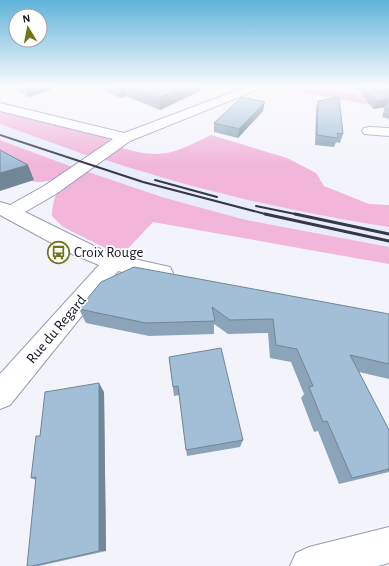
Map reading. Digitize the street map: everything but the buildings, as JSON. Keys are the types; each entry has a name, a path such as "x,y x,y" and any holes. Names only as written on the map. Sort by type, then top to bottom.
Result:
{"street":[{"path":"26,113 125,138"},
{"path":"6,210 50,190 125,138 188,113"},
{"path":"369,131 389,132"},
{"path":"6,210 69,244 113,263 179,276"},
{"name":"Rue du Regard","path":"0,395 113,263"},
{"path":"309,566 389,545"}],"shaded area":[{"path":"0,113 17,113 109,138 94,155 389,223 389,264 153,222 84,171 48,180 0,164"},
{"path":"0,113 18,113 100,134 109,138 109,142 93,155 86,155 0,124"},
{"path":"211,135 287,158 316,173 324,186 369,204 389,205 389,227 244,199 173,181 103,159 119,147 146,153 166,153 186,147"},
{"path":"0,140 75,168 60,177 49,181 37,182 27,180 0,164"},
{"path":"85,171 165,198 246,220 389,247 389,264 153,222 121,256 63,227 52,216 54,199 57,193 65,185"}],"railway":[{"path":"0,135 143,182 266,214"},
{"path":"155,180 217,197"},
{"path":"256,206 300,215"},
{"path":"266,214 389,241"},
{"path":"295,214 389,234"}],"place":[{"name":"Croix Rouge","path":"58,252"}]}
